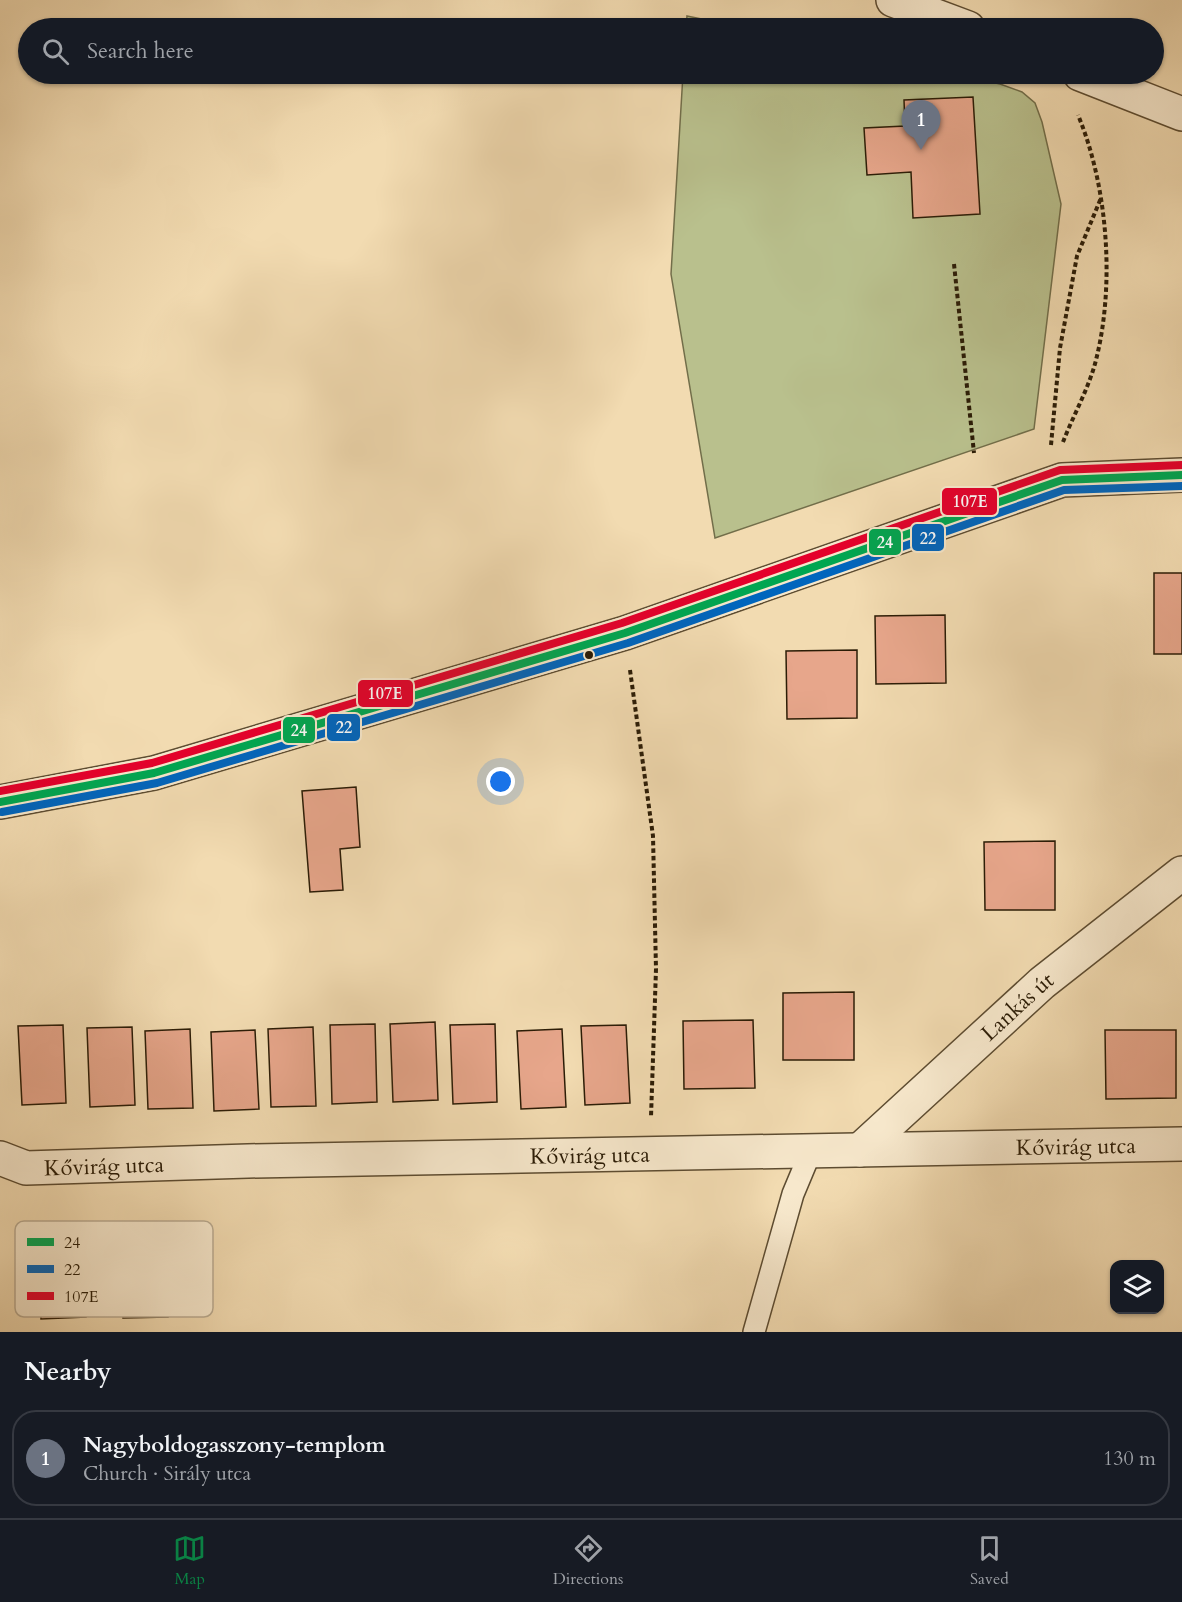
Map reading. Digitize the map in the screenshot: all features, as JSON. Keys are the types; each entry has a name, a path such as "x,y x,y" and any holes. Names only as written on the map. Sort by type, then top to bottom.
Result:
{"street":[{"path":"906,2 944,18"},
{"path":"1106,84 1182,114"},
{"path":"0,802 154,772 625,633 1048,478 1062,480 1182,475"},
{"name":"Lankás út","path":"860,1150 1042,983 1182,873"},
{"name":"Kővirág utca","path":"0,1158 26,1168 650,1153 1182,1144"}],"lane":[{"path":"754,1332 793,1194 811,1151"}],"path":[{"path":"1048,478 1095,361 1107,279 1101,198 1084,130 1076,111"},
{"path":"1048,478 1050,434 1060,348 1077,256 1101,198"},
{"path":"954,264 974,453"},
{"path":"625,633 653,836 656,969 650,1153"}],"green space":[{"path":"682,84 1000,84 1022,92 1035,103 1042,122 1061,204 1034,429 715,538 671,274"}],"building":[{"path":"973,97 980,214 913,218 911,172 867,175 864,128 905,126 904,100"},
{"path":"1154,573 1182,573 1182,654 1154,654"},
{"path":"945,615 946,683 876,684 875,616"},
{"path":"857,650 857,718 787,719 786,651"},
{"path":"356,787 360,847 340,849 343,890 310,892 302,791"},
{"path":"1055,841 1055,910 985,910 984,842"},
{"path":"854,992 854,1060 783,1060 783,993"},
{"path":"753,1020 755,1088 684,1089 683,1021"},
{"path":"435,1022 438,1100 393,1102 390,1024"},
{"path":"375,1024 377,1102 332,1104 330,1025"},
{"path":"495,1024 497,1102 453,1104 450,1025"},
{"path":"63,1025 66,1103 22,1105 18,1026"},
{"path":"626,1025 630,1103 585,1105 581,1026"},
{"path":"132,1027 135,1105 90,1107 87,1028"},
{"path":"313,1027 316,1106 271,1107 268,1029"},
{"path":"190,1029 193,1108 148,1109 145,1031"},
{"path":"562,1029 566,1107 521,1109 517,1031"},
{"path":"255,1030 259,1109 214,1111 211,1032"},
{"path":"1105,1030 1176,1030 1176,1098 1106,1099"},
{"path":"41,1317 86,1317 41,1319"},
{"path":"123,1317 168,1317 123,1318"}],"transit line":[{"name":"107E","path":"0,791 152,763 622,623 1060,470 1182,465"},
{"name":"24","path":"0,802 154,773 625,633 1062,480 1182,475"},
{"name":"22","path":"2,812 157,783 628,643 1064,490 1182,486"}],"place":[{"name":"Nagyboldogasszony-templom","path":"921,150"}]}
